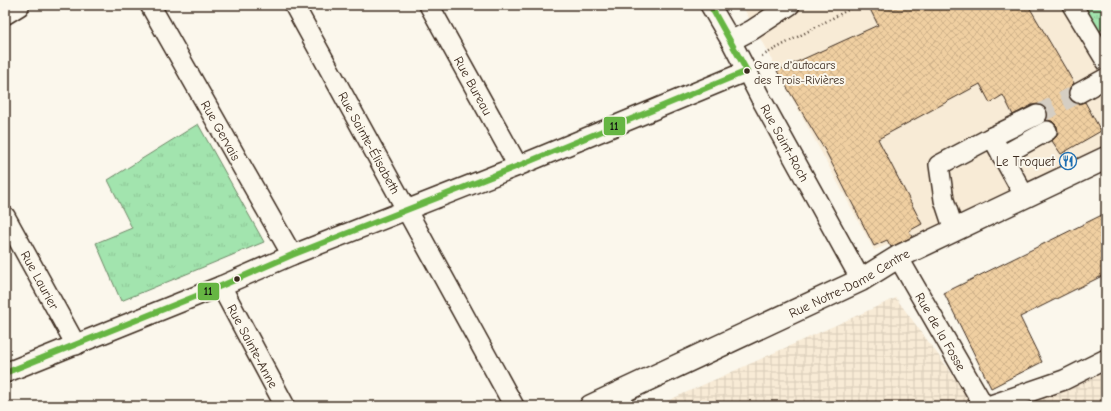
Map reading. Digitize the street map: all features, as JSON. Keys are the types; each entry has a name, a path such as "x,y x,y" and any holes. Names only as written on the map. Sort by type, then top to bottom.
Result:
{"main road":[{"path":"5,13 18,5"},
{"name":"Rue Notre-Dame Centre","path":"591,406 861,280 898,257 1106,158"}],"street":[{"name":"Rue Gervais","path":"150,5 292,255"},
{"name":"Rue Sainte-Élisabeth","path":"294,5 408,210 514,406"},
{"name":"Rue Bureau","path":"429,5 518,166"},
{"name":"Rue Saint-Roch","path":"710,5 861,280"},
{"path":"730,40 752,30 790,5"},
{"path":"1072,5 1106,61"},
{"path":"5,373 221,286 292,255 518,166 747,72"},
{"path":"1079,93 1106,78"},
{"path":"954,230 944,200 939,165 992,137 1042,123 1002,156"},
{"path":"992,137 1025,196"},
{"name":"Rue Laurier","path":"5,216 76,345"},
{"name":"Rue de la Fosse","path":"898,257 984,406"},
{"name":"Rue Sainte-Anne","path":"221,286 285,406"},
{"path":"988,406 1064,380 1106,359"}],"path":[{"path":"762,56 857,5"}],"shaded area":[{"path":"742,5 1066,5 1106,71 1106,165 874,250"},
{"path":"896,298 976,406 656,406"},
{"path":"1106,363 1106,406 1017,406"}],"green space":[{"path":"1084,5 1106,5 1106,27 1098,32"},
{"path":"198,124 264,242 121,301 96,243 132,228 108,180"}],"building":[{"path":"868,5 1028,5 1074,83 1068,92 1070,99 1074,103 1078,104 1085,102 1101,131 1061,154 1052,141 1057,136 1057,126 1052,121 1047,120 1047,111 1043,106 1038,104 1032,105 1013,115 1003,95 990,103 980,84 878,139 922,224 909,231 912,237 891,247 887,240 874,246 826,152 777,71 878,25"},
{"path":"1106,213 1106,274 1020,317 1042,362 991,388 944,293"}],"tunnel":[{"path":"1037,115 1079,93"}],"transit line":[{"name":"11","path":"5,373 221,286 292,255 518,166 747,71 710,5"}],"place":[{"name":"Gare d'autocars des Trois-Rivières","path":"747,71"},
{"name":"Le Troquet","path":"1068,161"}]}
